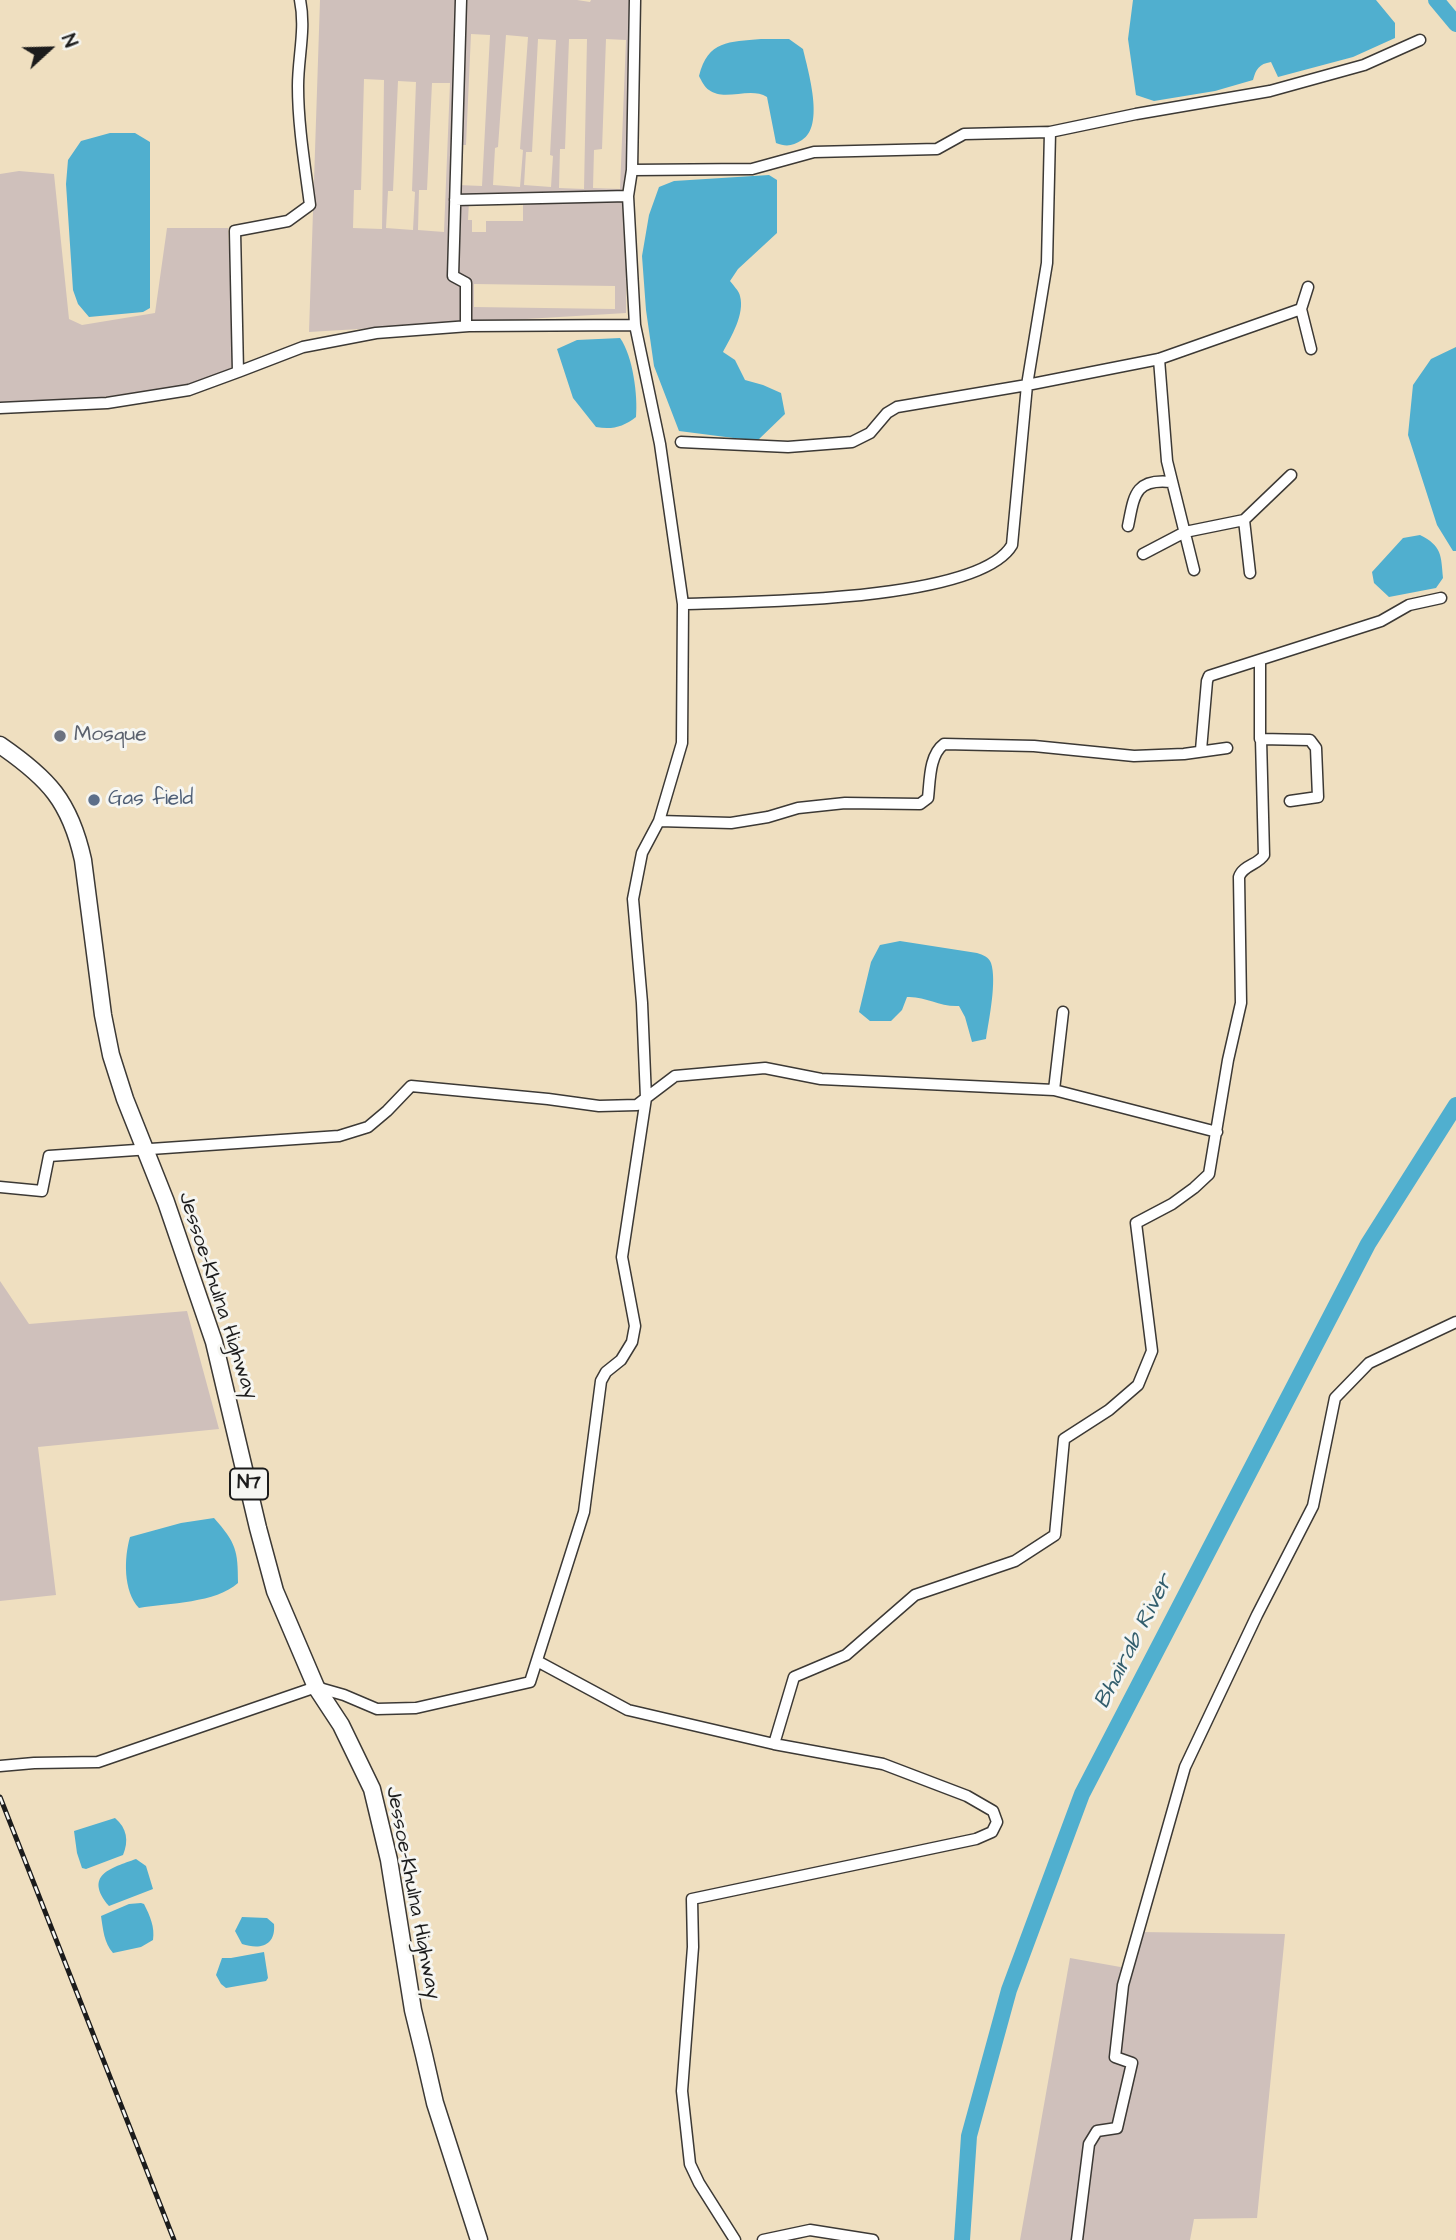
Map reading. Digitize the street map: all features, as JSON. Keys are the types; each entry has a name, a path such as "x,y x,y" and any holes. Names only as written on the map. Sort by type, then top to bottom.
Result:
{"highway":[{"name":"Jessoe-Khulna Highway","path":"0,745 54,789 72,823 83,860 108,1043 125,1099 166,1202 214,1342 270,1574 316,1687 341,1725 372,1788 389,1860 413,2010 435,2103 479,2240"}],"street":[{"path":"237,372 235,231 288,221 310,205 298,96 298,52 303,32 300,0"},
{"path":"461,0 453,276 466,283 466,323"},
{"path":"0,1766 99,1762 316,1687 377,1709 416,1708 530,1682 584,1512 601,1381 606,1372 621,1360 632,1342 635,1326 622,1257 646,1098 642,1003 633,899 642,853 659,821 682,743 683,604 660,444 635,325 628,196 632,170 635,0"},
{"path":"632,170 752,169 814,152 937,149 964,134 1050,132 1270,91 1364,65 1420,40"},
{"path":"683,604 814,600 926,586 981,570 1009,551 1012,545 1027,385 1047,263 1050,132"},
{"path":"456,200 628,196"},
{"path":"1308,287 1301,309 1311,349"},
{"path":"681,442 788,447 852,442 870,433 887,413 897,407 1159,359 1301,309"},
{"path":"0,408 107,403 190,390 303,347 376,333 469,326 635,325"},
{"path":"1159,359 1164,437 1171,482 1194,570"},
{"path":"1143,554 1185,532 1244,520 1291,475"},
{"path":"1128,526 1134,496 1142,486 1171,482"},
{"path":"1244,520 1250,573"},
{"path":"1201,750 1208,678 1381,621 1409,605 1441,598"},
{"path":"774,1744 794,1677 846,1655 915,1595 1015,1561 1055,1535 1064,1439 1109,1410 1138,1385 1152,1351 1136,1223 1172,1203 1209,1174 1228,1060 1241,1003 1239,877 1241,872 1261,860 1264,855 1260,661"},
{"path":"1261,739 1310,740 1315,748 1320,794 1316,797 1290,800"},
{"path":"659,821 730,823 768,817 798,808 845,803 920,804 928,798 932,764 938,748 944,744 1034,746 1134,756 1184,754 1227,748"},
{"path":"1054,1090 1063,1012"},
{"path":"0,1187 42,1191 49,1156 339,1136 368,1127 411,1086 598,1106 637,1105 675,1076 765,1068 821,1079 1054,1090 1217,1132"},
{"path":"1077,2240 1089,2144 1097,2131 1117,2127 1132,2063 1115,2057 1123,1984 1185,1767 1257,1615 1313,1506 1335,1398 1369,1363 1456,1322"},
{"path":"537,1661 628,1710 774,1744 883,1764 967,1796 993,1811 997,1822 992,1832 976,1839 692,1899 693,1947 681,2091 690,2164 735,2240"},
{"path":"763,2240 810,2230 873,2240"}],"shaded area":[{"path":"320,0 630,0 626,313 309,332","holes":["471,34 490,35 482,186 458,185 460,145 466,145","506,35 528,37 520,187 493,185 495,148 498,147","538,39 556,40 551,187 524,185 526,152 532,152","569,39 587,39 584,189 559,188 560,149 565,149","606,39 626,40 620,189 593,188 594,150 602,149","364,79 384,80 382,229 353,228 354,190 361,190","398,81 416,82 413,230 386,228 388,191 393,191","432,83 450,83 444,232 418,230 419,190 427,190","469,201 523,202 523,221 486,221 486,232 472,232 472,220 468,220","474,284 615,286 615,309 474,307"]},
{"path":"19,171 54,174 69,319 82,325 155,313 167,228 228,228 234,367 190,384 58,404 0,404 0,174"},
{"path":"0,1281 29,1324 187,1311 219,1429 38,1447 56,1595 0,1601"},
{"path":"1140,1932 1285,1934 1257,2218 1194,2219 1190,2240 1020,2240 1070,1958 1126,1968"}],"water":[{"path":"1133,0 1376,0 1395,23 1395,38 1353,57 1278,77 1271,62 1267,63 1259,68 1253,80 1215,91 1154,101 1136,95 1128,39"},
{"path":"789,39 803,49 813,98 813,123 809,133 792,145 776,143 767,97 753,93 715,93 706,88 699,76 708,55 714,49 730,43"},
{"path":"110,133 135,133 150,142 150,308 143,312 89,317 78,304 73,290 66,184 68,160 81,141"},
{"path":"769,175 777,180 777,233 738,269 730,281 739,294 741,310 723,352 735,360 745,380 781,393 785,414 757,441 679,431 654,366 646,310 642,256 649,215 659,187 674,181"},
{"path":"620,338 634,376 636,417 617,427 596,427 573,398 557,349 577,340"},
{"path":"1456,347 1456,551 1453,551 1437,525 1408,435 1413,385 1431,359"},
{"path":"1420,535 1433,543 1439,552 1443,578 1436,588 1389,597 1374,583 1372,572 1403,538"},
{"path":"900,941 977,953 989,959 993,971 993,990 986,1039 972,1042 959,1006 907,997 902,1010 891,1021 870,1021 859,1012 871,962 880,945"},
{"path":"214,1518 234,1548 238,1583 217,1595 139,1608 130,1593 126,1574 130,1537 181,1523"},
{"path":"115,1818 126,1835 123,1855 86,1869 82,1868 74,1831"},
{"path":"136,1859 146,1866 153,1889 109,1906 99,1887 103,1874"},
{"path":"141,1903 152,1922 153,1940 141,1947 113,1953 103,1931 101,1916 129,1904"},
{"path":"242,1917 267,1918 274,1924 270,1942 261,1946 242,1944 235,1931"},
{"path":"264,1952 268,1978 266,1981 226,1988 221,1984 216,1975 222,1958"}],"waterway":[{"name":"Bhairab River","path":"1436,0 1456,24"},
{"name":"Bhairab River","path":"962,2240 969,2136 1009,1990 1082,1794 1368,1244 1456,1105"}],"railway":[{"path":"0,1797 174,2240"}],"place":[{"name":"Mosque","path":"60,736"},
{"name":"Gas field","path":"94,800"}]}
